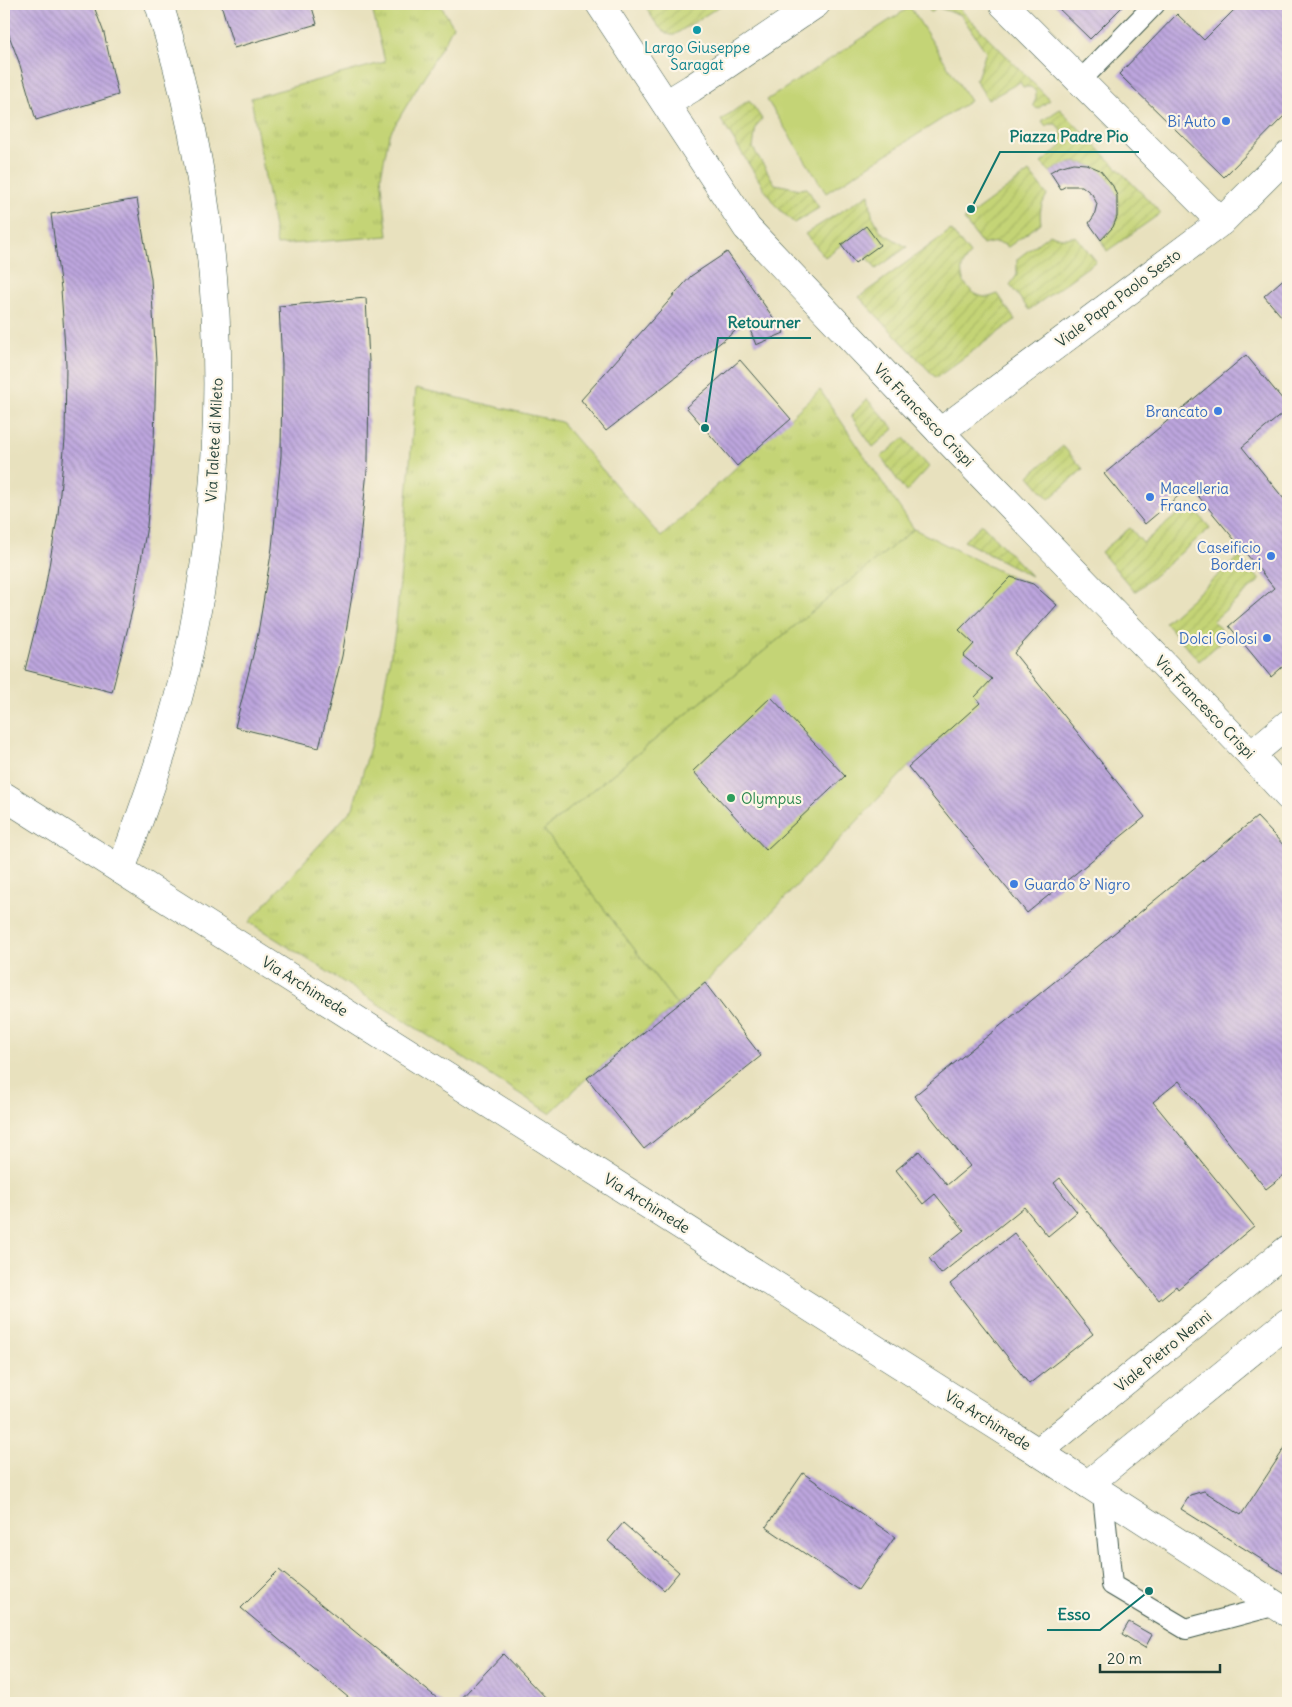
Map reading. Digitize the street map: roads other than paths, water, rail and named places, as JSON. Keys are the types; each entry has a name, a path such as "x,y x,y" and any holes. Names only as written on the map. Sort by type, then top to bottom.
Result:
{"street":[{"name":"Via Talete di Mileto","path":"121,870 150,791 170,728 194,628 208,545 216,462 218,378 215,293 206,210 192,127 172,46 159,4"},
{"name":"Via Francesco Crispi","path":"600,4 746,228 1251,755 1288,796"},
{"path":"666,104 816,4"},
{"path":"1003,4 1221,222"},
{"name":"Viale Papa Paolo Sesto","path":"940,432 1221,222 1288,155"},
{"path":"1251,755 1288,724"},
{"name":"Via Archimede","path":"4,796 1283,1609"},
{"name":"Viale Pietro Nenni","path":"1038,1452 1288,1249"},
{"path":"1095,1489 1288,1322"}],"lane":[{"path":"1080,80 1155,4"},
{"path":"1095,1489 1112,1585 1186,1629 1283,1609"}],"place":[{"name":"Largo Giuseppe Saragat","path":"697,30"},
{"name":"Bi Auto","path":"1226,121"},
{"name":"Piazza Padre Pio","path":"971,209"},
{"name":"Brancato","path":"1218,411"},
{"name":"Retourner","path":"705,428"},
{"name":"Macelleria Franco","path":"1150,497"},
{"name":"Caseificio Borderi","path":"1271,556"},
{"name":"Dolci Golosi","path":"1267,638"},
{"name":"Olympus","path":"731,798"},
{"name":"Guardo & Nigro","path":"1014,884"},
{"name":"Esso","path":"1149,1591"}]}
